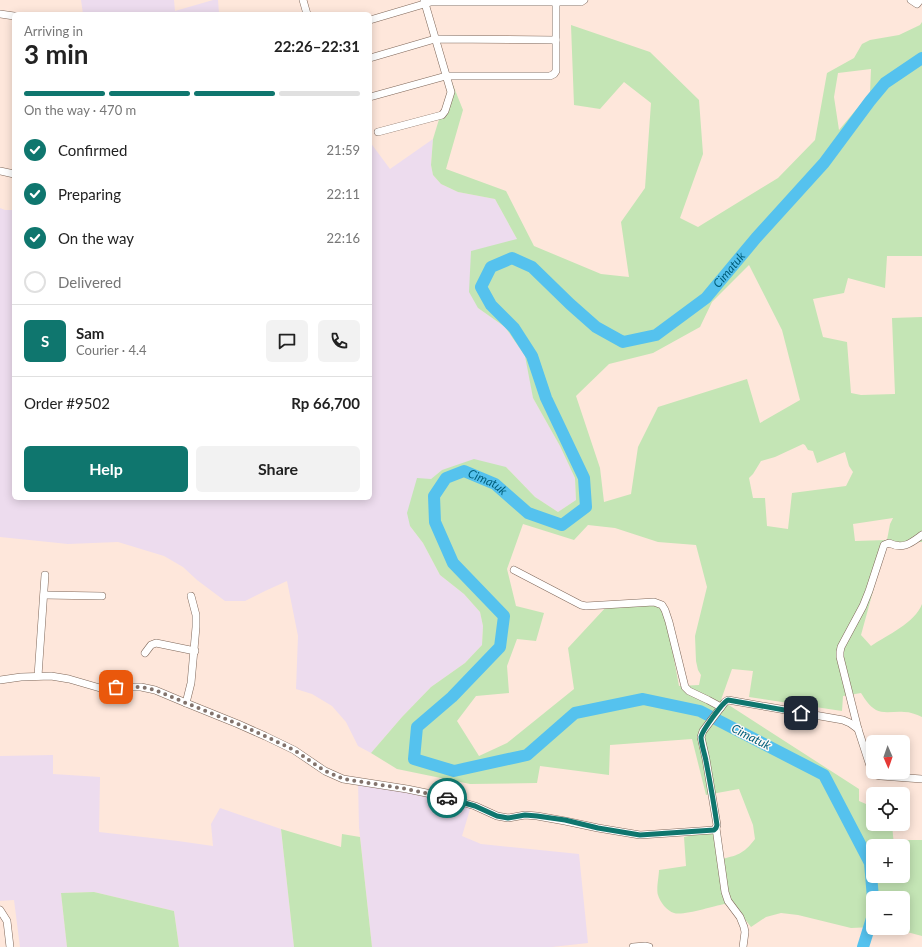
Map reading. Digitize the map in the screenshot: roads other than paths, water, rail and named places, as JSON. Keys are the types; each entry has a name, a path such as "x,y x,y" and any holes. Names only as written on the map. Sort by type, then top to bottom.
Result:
{"street":[{"path":"303,0 306,12"},
{"path":"372,19 424,2 581,2 584,0"},
{"path":"911,0 917,4 920,0"},
{"path":"378,132 442,115 445,110 451,92 424,2"},
{"path":"372,96 446,76 550,76 554,74 556,71 556,2"},
{"path":"0,14 12,16"},
{"path":"372,57 435,39 556,40"},
{"path":"0,171 12,174"},
{"path":"922,535 907,545 895,546 889,543 884,545 863,606 841,647 840,652 858,729 872,772 881,776 922,779"},
{"path":"514,570 581,605 586,606 654,602 662,605 669,622 685,687 689,692 708,700 719,709"},
{"path":"38,676 45,575"},
{"path":"44,596 102,596"},
{"path":"186,703 192,683 195,651 196,615 191,596"},
{"path":"145,653 151,645 156,643 195,651"},
{"path":"0,680 51,676 69,679 100,688 131,686 155,690 265,736 294,750 325,771 344,779 441,796 475,806 497,816 508,818 525,815 537,816 640,835 714,830 716,828"},
{"path":"743,947 745,932 744,927 740,917 728,901 725,892 716,828 716,818 701,737 703,731 719,709 728,700 843,720 850,722 858,729"},
{"path":"0,910 7,921 10,947"},
{"path":"633,947 649,947"}],"waterway":[{"name":"Cimatuk","path":"872,891 870,863 824,775 700,711 643,699 575,713 527,755 454,771 414,759 417,727 452,697 500,647 504,616 453,563 435,522 434,496 446,478 464,471 495,484 528,513 562,525 586,507 584,478 546,398 532,356 514,328 491,305 481,287 491,267 512,258 532,267 596,327 623,342 656,335 706,298 756,238 824,163 885,83 922,58"},
{"name":"Cimatuk","path":"863,947 867,935"}]}
